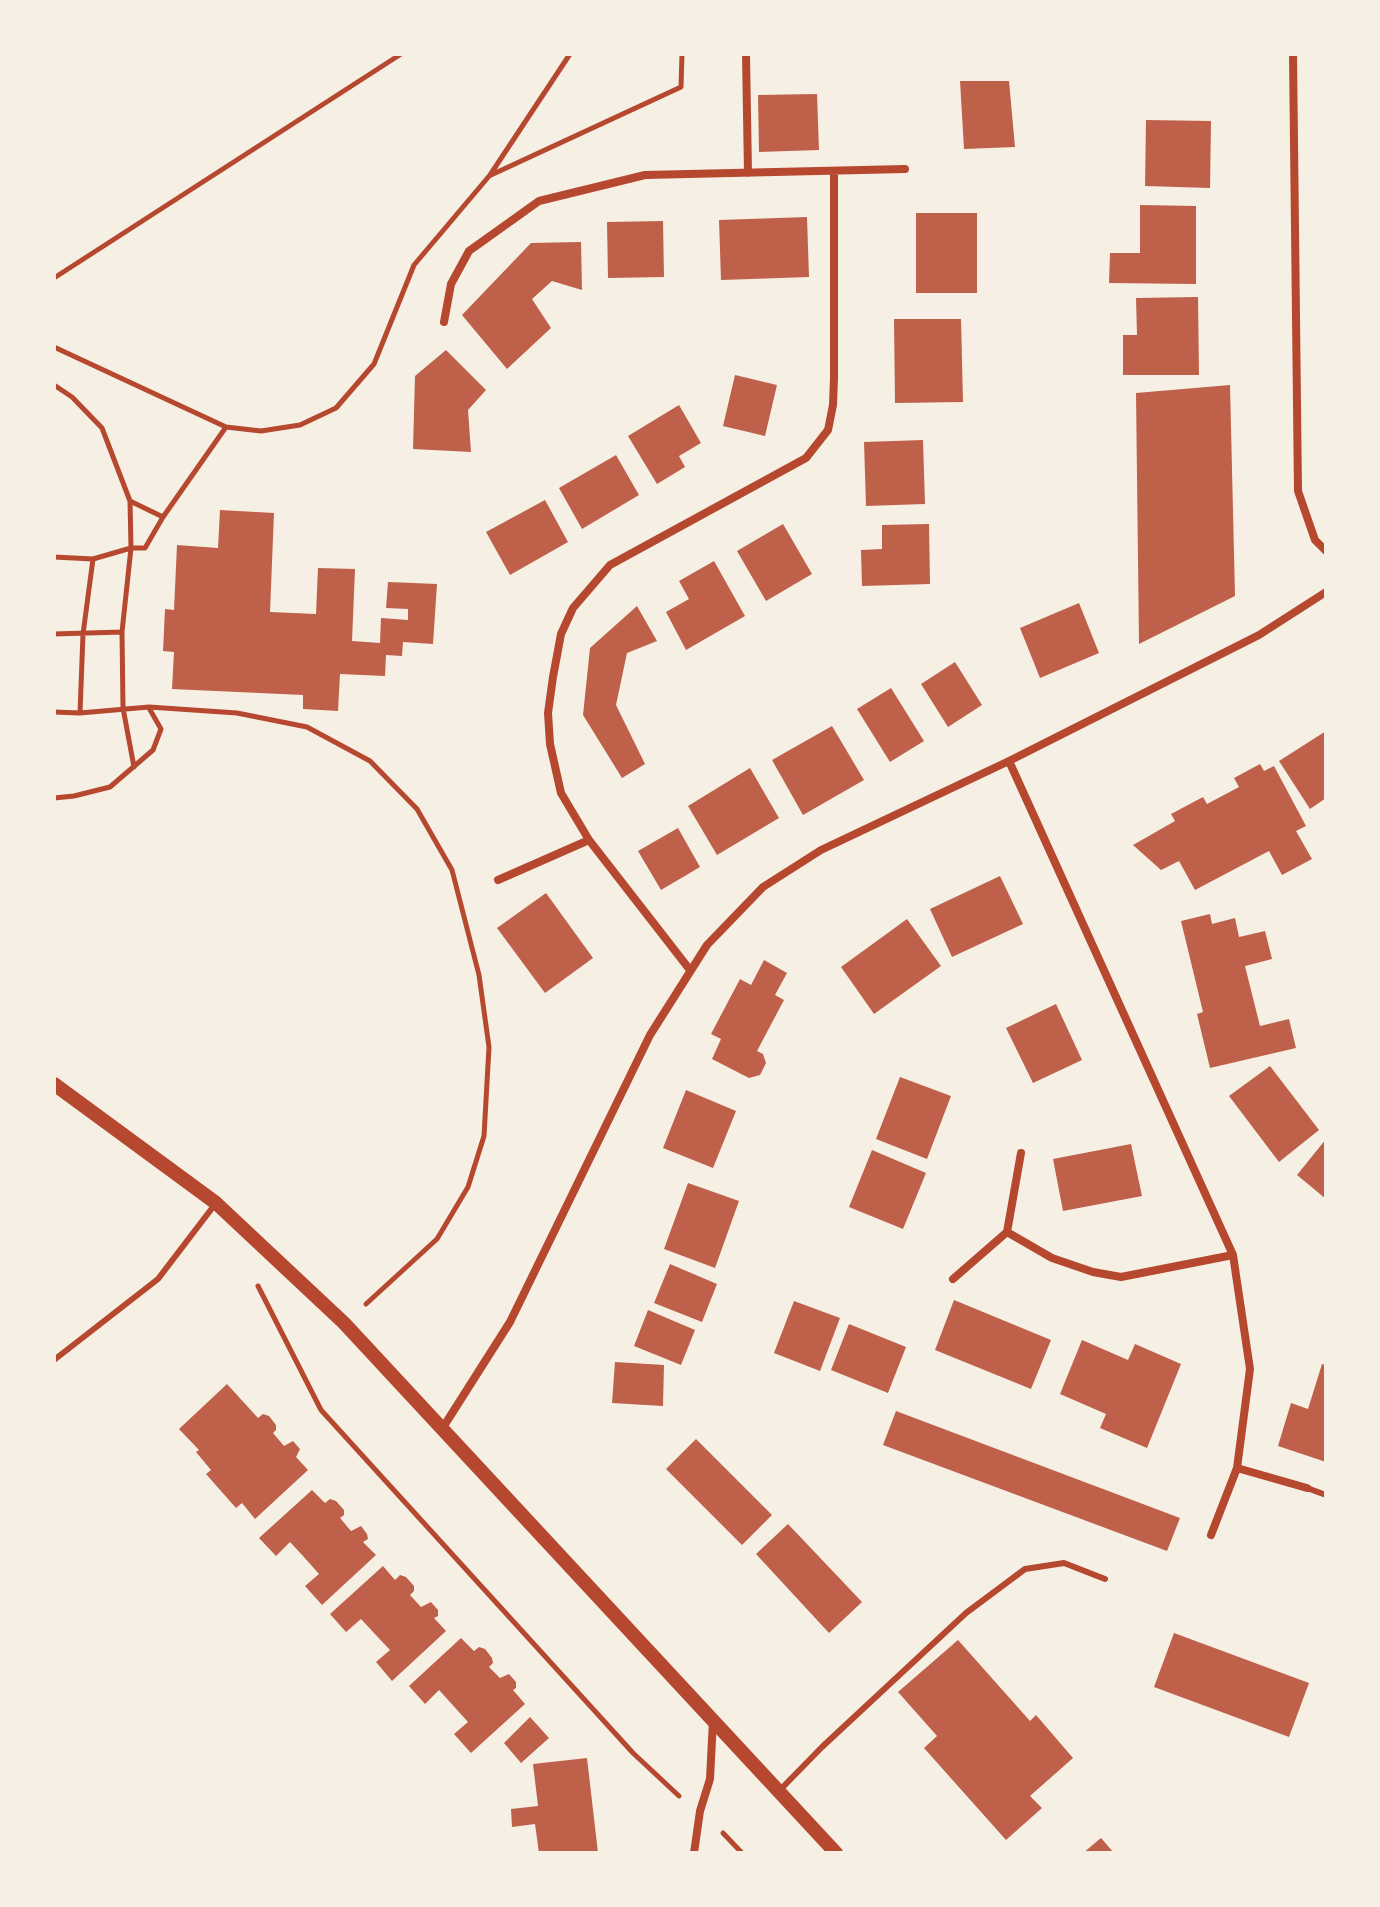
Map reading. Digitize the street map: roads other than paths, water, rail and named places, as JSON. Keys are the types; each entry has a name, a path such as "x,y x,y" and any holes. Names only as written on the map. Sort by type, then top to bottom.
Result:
{"street":[{"path":"746,54 748,173"},
{"path":"1293,54 1298,491 1315,540 1326,551"},
{"path":"444,322 451,284 469,251 539,201 645,175 905,169"},
{"path":"690,970 589,840 561,793 550,744 548,713 561,634 573,608 610,565 806,458 828,430 833,405 834,171"},
{"path":"441,1430 510,1322 650,1035 707,945 763,887 821,850 1009,761 1259,635 1326,592"},
{"path":"1009,761 1233,1255 1250,1369 1237,1468 1211,1535"},
{"path":"498,880 589,840"},
{"path":"54,1084 216,1203 344,1323 836,1853"},
{"path":"953,1279 1007,1232 1021,1153"},
{"path":"1007,1232 1052,1258 1093,1272 1121,1277 1233,1255"},
{"path":"1237,1468 1307,1488"},
{"path":"694,1853 700,1811 710,1779 714,1719"}],"lane":[{"path":"54,1360 158,1279 216,1203"},
{"path":"1307,1488 1326,1495"},
{"path":"779,1791 966,1613 1025,1569 1064,1563 1105,1579"}]}
